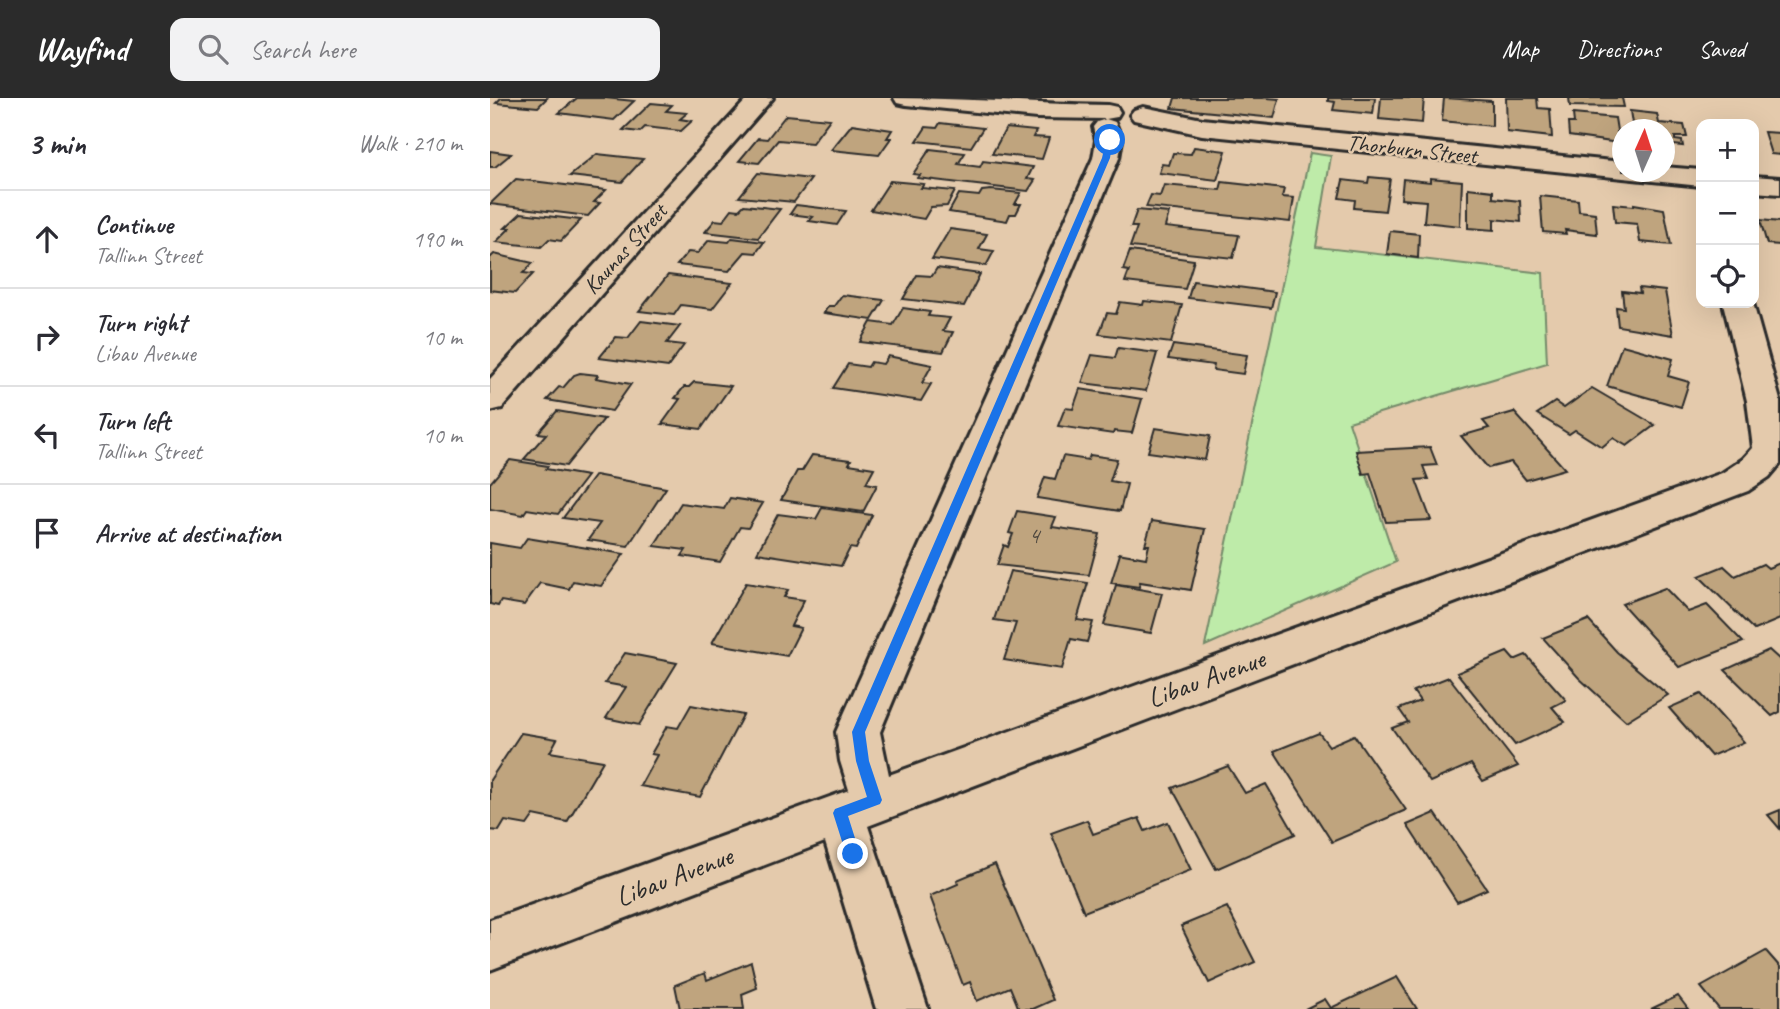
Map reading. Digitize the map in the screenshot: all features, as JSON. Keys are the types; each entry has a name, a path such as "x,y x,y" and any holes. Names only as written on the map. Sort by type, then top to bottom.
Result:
{"street":[{"name":"Kaunas Street","path":"490,400 761,98"},
{"name":"Thorburn Street","path":"906,98 1612,169"},
{"path":"902,1009 858,806 862,761 858,732 1123,119"},
{"path":"1675,176 1696,178"},
{"path":"1759,184 1780,186"},
{"name":"Libau Avenue","path":"490,945 1735,482 1760,465 1771,449 1739,308"}],"green space":[{"path":"1310,153 1331,156 1316,247 1543,273 1547,363 1349,422 1396,562 1205,646"}],"building":[{"path":"501,98 547,98 538,107 496,103"},
{"path":"577,98 634,101 614,120 559,113"},
{"path":"1175,98 1279,99 1274,118 1172,108"},
{"path":"1328,98 1375,98 1373,114 1333,110 1335,102 1328,101"},
{"path":"1381,98 1424,98 1422,123 1379,119"},
{"path":"1444,98 1492,101 1492,126 1442,121"},
{"path":"1506,98 1537,98 1538,108 1550,109 1552,137 1507,132"},
{"path":"1569,98 1622,98 1624,107 1570,106"},
{"path":"651,103 672,105 666,111 687,113 680,119 692,121 681,131 645,127 640,132 623,130"},
{"path":"1630,111 1657,114 1658,119 1631,119"},
{"path":"1573,114 1615,118 1612,119 1612,142 1569,136 1568,123 1574,123"},
{"path":"786,115 830,119 812,143 778,140 759,163 739,161 758,138 767,139"},
{"path":"940,123 983,128 971,147 917,141 926,127 937,128"},
{"path":"852,124 892,130 887,138 891,138 879,155 831,150"},
{"path":"1675,124 1684,125 1687,137 1675,137"},
{"path":"1006,128 1036,131 1033,137 1049,138 1042,159 992,154"},
{"path":"1764,132 1780,133 1780,155 1771,154"},
{"path":"1675,140 1682,141 1683,146 1675,145"},
{"path":"1194,147 1226,151 1217,180 1159,173 1162,164 1169,165 1173,153 1191,154"},
{"path":"930,149 965,153 958,164 980,167 983,161 1033,167 1027,179 1035,180 1028,191 917,178 920,175 913,174"},
{"path":"490,151 511,154 495,167 490,167"},
{"path":"597,154 643,159 622,182 570,176"},
{"path":"758,173 811,179 794,202 739,197"},
{"path":"1369,177 1390,179 1385,211 1354,208 1355,200 1339,198 1343,180 1368,183"},
{"path":"1430,178 1462,181 1460,226 1424,222 1426,201 1401,199 1403,179 1430,182"},
{"path":"516,179 606,190 594,202 600,203 588,216 490,204"},
{"path":"890,181 924,184 921,188 955,191 947,206 931,207 924,219 871,210"},
{"path":"1222,182 1284,189 1282,197 1294,198 1290,222 1146,207 1151,195 1160,196 1164,185 1220,190"},
{"path":"1468,188 1493,191 1493,198 1520,201 1521,222 1494,219 1494,230 1468,228"},
{"path":"982,191 1021,193 1015,204 1021,204 1016,214 1010,214 1007,221 949,212 959,194 979,196"},
{"path":"1540,196 1578,200 1579,211 1595,213 1597,234 1565,230 1566,234 1543,232"},
{"path":"1613,204 1664,209 1671,245 1640,242 1637,224 1615,222"},
{"path":"744,205 780,209 758,238 705,232 715,220 723,221 732,209 739,210"},
{"path":"796,205 846,211 837,225 809,221 813,217 790,214"},
{"path":"1137,210 1169,213 1165,227 1239,235 1233,258 1130,247 1137,227 1131,227"},
{"path":"521,213 581,220 561,241 549,239 541,247 496,242 510,228 505,228"},
{"path":"1760,220 1780,222 1780,245 1767,244"},
{"path":"950,229 987,234 979,249 994,251 986,266 932,259"},
{"path":"1390,231 1419,234 1418,258 1387,254"},
{"path":"732,238 764,242 756,253 745,252 729,271 677,265 688,252 698,253 709,240 729,242"},
{"path":"1130,251 1194,260 1185,289 1125,282 1129,271 1123,270"},
{"path":"494,254 533,263 523,273 533,274 515,293 490,290 490,258"},
{"path":"937,268 980,274 964,306 903,299 917,275 932,276"},
{"path":"668,275 732,283 712,309 681,305 674,315 639,311"},
{"path":"1193,281 1275,292 1271,308 1188,298"},
{"path":"1639,288 1665,291 1673,335 1618,326 1616,307 1624,308 1622,291 1640,293"},
{"path":"842,295 884,300 872,320 824,313 828,306 834,306"},
{"path":"1144,301 1182,305 1171,343 1099,334 1107,313 1116,314 1120,302 1143,305"},
{"path":"903,308 930,312 928,316 950,318 943,331 953,332 943,352 860,342 871,322 893,325"},
{"path":"641,321 680,326 667,343 684,345 668,367 599,358 616,337 628,338"},
{"path":"1173,345 1247,355 1243,374 1213,370 1214,365 1168,359"},
{"path":"1622,345 1673,359 1668,376 1689,382 1681,407 1607,386"},
{"path":"1118,348 1157,353 1146,391 1082,383 1092,355 1115,358"},
{"path":"888,356 932,365 922,383 931,384 921,401 833,388 848,364 868,367 871,362 883,364"},
{"path":"580,373 631,384 612,411 547,400 559,387 563,388 574,375"},
{"path":"694,382 731,386 701,429 662,424 680,399 675,398 684,387 689,387"},
{"path":"1592,388 1655,425 1627,446 1613,438 1602,447 1575,430 1569,434 1537,414 1555,402 1564,408"},
{"path":"1080,389 1142,399 1132,433 1114,431 1113,434 1058,426 1065,408 1073,409"},
{"path":"557,411 604,419 566,466 524,459 546,434 538,433"},
{"path":"1514,412 1565,469 1526,480 1511,462 1488,468 1461,436 1489,428 1483,421"},
{"path":"1155,428 1210,436 1205,460 1148,452"},
{"path":"1430,447 1437,465 1423,466 1428,479 1416,480 1431,520 1386,522 1370,473 1363,474 1356,451"},
{"path":"812,455 851,460 849,464 874,468 866,483 877,485 863,512 781,500 797,471 802,471"},
{"path":"1090,455 1117,459 1110,481 1127,484 1120,511 1037,498 1045,477 1055,479 1063,456 1088,460"},
{"path":"510,460 587,476 558,514 527,509 523,515 490,509 490,483"},
{"path":"595,475 666,488 628,546 588,540 600,523 563,518"},
{"path":"730,498 763,503 748,528 740,527 720,562 682,556 686,550 654,546 681,503 724,509"},
{"path":"822,508 872,515 856,549 850,548 841,566 757,553 778,514 816,519"},
{"path":"1017,511 1056,517 1052,527 1100,534 1089,575 997,565 1004,545 1008,547 1013,534 1009,533"},
{"path":"1152,521 1205,529 1191,590 1140,582 1139,587 1111,583 1120,554 1118,553 1146,558 1149,545 1145,545"},
{"path":"527,538 624,554 601,586 573,581 569,589 540,583 524,605 501,601 498,606 490,604 490,543 520,548"},
{"path":"1780,563 1780,619 1754,630 1699,576 1724,566 1735,576 1763,564 1768,568"},
{"path":"1010,571 1088,583 1077,620 1093,622 1087,642 1071,639 1062,669 1004,660 1016,623 994,620"},
{"path":"746,583 788,590 784,597 804,600 791,626 801,628 787,656 712,643"},
{"path":"1116,585 1162,593 1151,633 1104,625"},
{"path":"1665,588 1688,612 1707,605 1743,642 1679,667 1622,604"},
{"path":"1588,620 1617,652 1668,695 1626,721 1579,678 1543,638"},
{"path":"1769,650 1780,660 1780,712 1772,716 1725,670"},
{"path":"1507,652 1514,660 1526,655 1566,700 1552,707 1565,722 1515,745 1457,673"},
{"path":"625,653 677,663 639,725 606,718 626,687 605,683"},
{"path":"1449,677 1518,766 1483,781 1471,764 1430,782 1392,728 1408,722 1399,709 1420,701 1413,691"},
{"path":"1701,694 1744,742 1711,756 1669,708"},
{"path":"691,705 743,715 700,797 640,786 657,755 651,754 667,726 678,728"},
{"path":"521,733 557,739 550,752 603,761 567,822 534,815 527,825 505,821 499,831 490,830 490,780"},
{"path":"1319,733 1329,746 1354,735 1406,810 1332,842 1274,751"},
{"path":"1228,766 1245,793 1266,784 1295,834 1216,869 1172,788"},
{"path":"1780,810 1780,829 1768,815"},
{"path":"1435,813 1487,889 1457,902 1407,825"},
{"path":"1139,818 1145,831 1168,822 1191,870 1084,912 1051,833 1087,820 1093,834"},
{"path":"995,864 1053,1000 1033,1009 1019,1009 1010,987 977,1001 970,982 963,985 930,896 958,884 957,880"},
{"path":"1227,907 1255,962 1209,983 1181,926"},
{"path":"1766,951 1780,967 1780,1009 1719,1009 1701,987"},
{"path":"751,962 757,988 742,994 744,1009 680,1009 675,985 705,973 707,980"},
{"path":"1397,977 1417,1009 1305,1009 1325,999 1331,1008"},
{"path":"1678,996 1688,1009 1651,1009"}],"route":[{"path":"853,854 840,813 875,800 862,761 858,732 1106,158 1110,140"}]}
